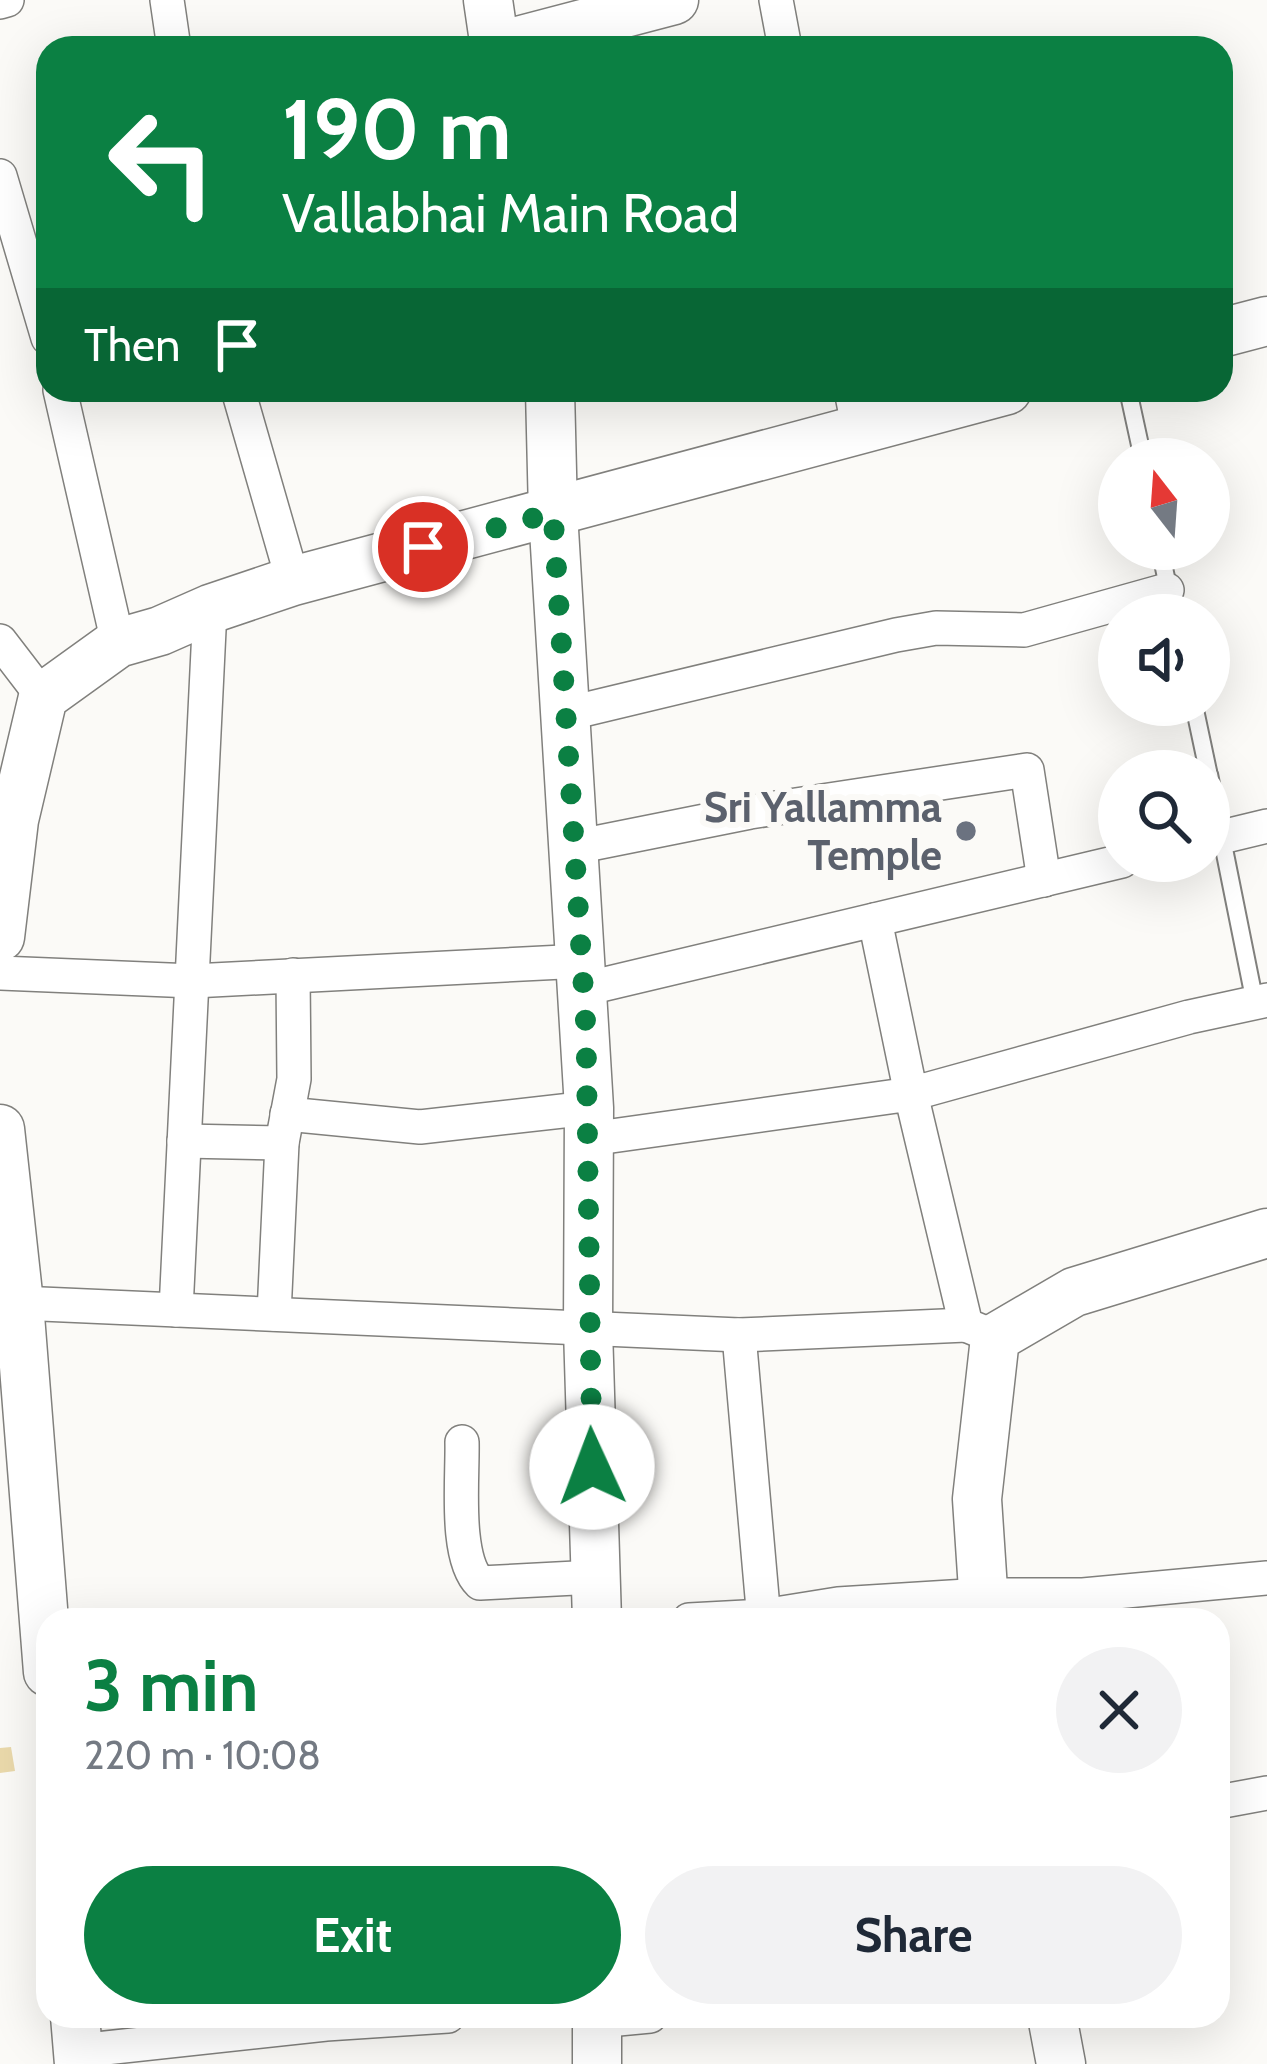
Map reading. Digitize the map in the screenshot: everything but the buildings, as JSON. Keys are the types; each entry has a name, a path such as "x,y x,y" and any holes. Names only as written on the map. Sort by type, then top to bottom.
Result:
{"street":[{"path":"167,0 172,36"},
{"path":"488,0 493,36"},
{"path":"540,36 674,0"},
{"path":"776,0 783,36"},
{"path":"0,176 36,298"},
{"path":"1233,330 1267,321"},
{"path":"63,402 118,643"},
{"path":"241,402 293,581"},
{"path":"461,1442 465,1553 473,1577 479,1583 596,1599 588,1329 590,1123 550,402"},
{"path":"0,937 7,821 44,697 118,643 160,632 210,608 293,581 553,513 855,411 920,402"},
{"path":"176,1310 210,608"},
{"path":"566,714 896,635 936,628 1024,630 1098,616"},
{"path":"0,641 44,697"},
{"path":"575,848 750,812 1027,770 1044,880"},
{"path":"1230,835 1267,826"},
{"path":"0,973 193,981 293,975 584,975 875,920 1098,867"},
{"path":"875,920 911,1094 981,1332 977,1499 984,1608"},
{"path":"274,1314 284,1128 294,1078 293,975"},
{"path":"184,1141 284,1128 590,1123 911,1094 1189,1017 1261,1002"},
{"path":"0,1129 9,1305 41,1608"},
{"path":"9,1305 739,1336 981,1332 1074,1292 1267,1233"},
{"path":"739,1336 763,1608"},
{"path":"817,1608 838,1604 984,1608 1267,1578"},
{"path":"1230,1800 1267,1793"},
{"path":"77,2044 276,2028"},
{"path":"1054,2028 1061,2064"}],"lane":[{"path":"1131,402 1139,438"},
{"path":"1228,882 1261,1002"}],"place":[{"name":"Sri Yallamma Temple","path":"966,831"}],"route":[{"path":"423,547 553,513 586,1029 592,1467"}]}
